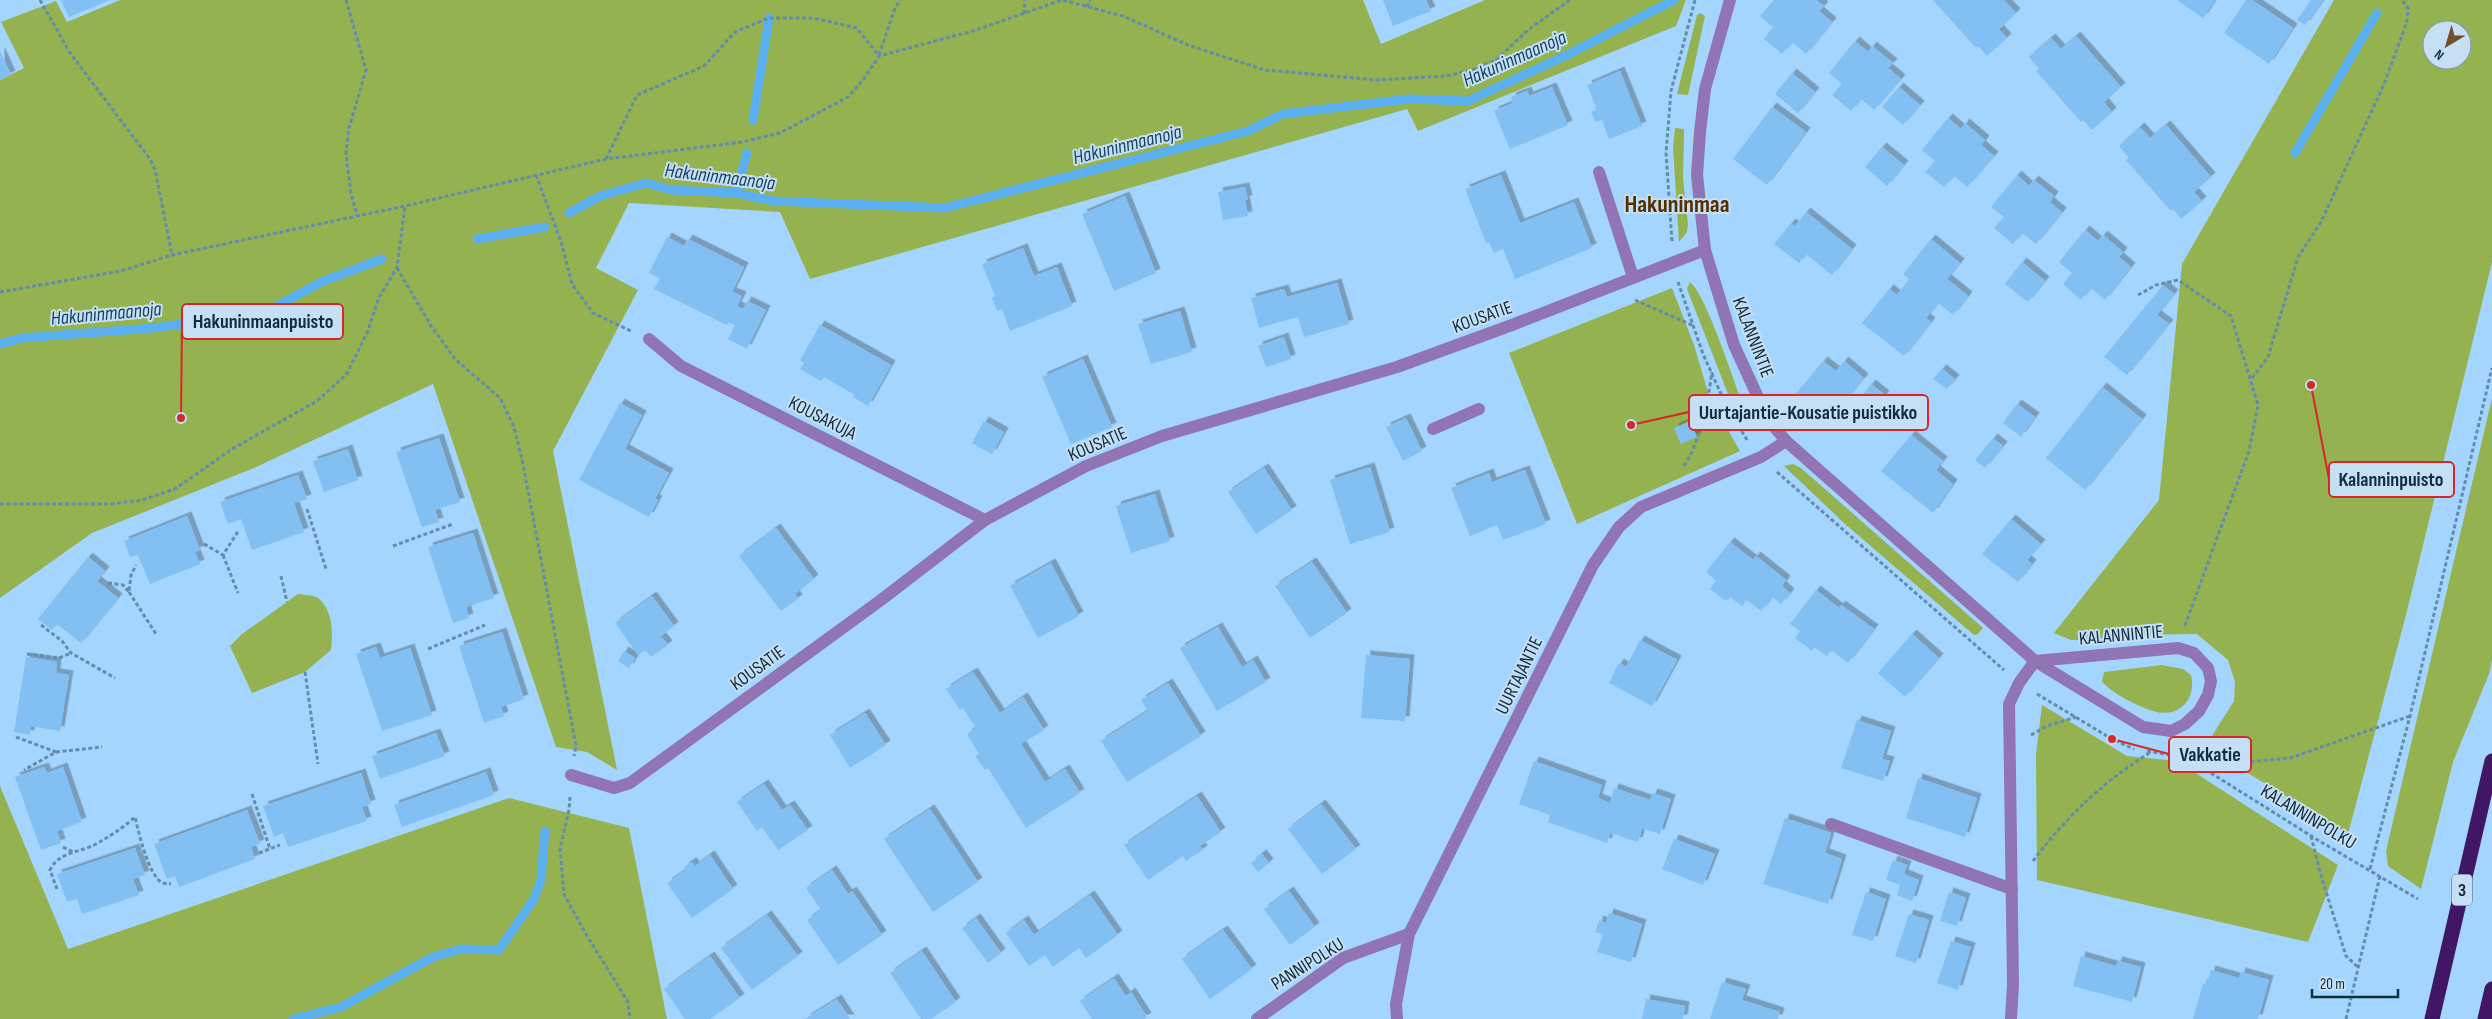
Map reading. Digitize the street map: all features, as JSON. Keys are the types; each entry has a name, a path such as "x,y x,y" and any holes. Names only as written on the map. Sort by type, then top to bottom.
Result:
{"highway":[{"name":"3","path":"2432,1019 2492,761"},
{"path":"2485,1019 2492,989"}],"street":[{"name":"KALANNINTIE","path":"1730,0 1705,89 1697,175 1705,250 1734,345 1768,419 1786,441 2035,661 2143,727 2171,730 2185,724 2199,712 2208,695 2210,681 2208,668 2194,653 2178,648 2035,661"},
{"path":"1599,172 1633,277"},
{"name":"KOUSATIE","path":"571,775 614,788 630,783 881,600 985,520 1086,466 1162,436 1397,366 1512,325 1705,250"},
{"name":"KOUSAKUJA","path":"649,339 680,366 985,520"},
{"path":"1433,429 1479,409"},
{"name":"UURTAJANTIE","path":"1397,1019 1396,1004 1409,934 1593,566 1619,527 1642,507 1761,457 1786,441"},
{"path":"2011,1019 2012,889 2009,704 2035,661"},
{"path":"1831,824 2012,889"},
{"name":"PANNIPOLKU","path":"1257,1019 1343,958 1409,934"}],"path":[{"path":"40,0 70,53 150,159 155,170 172,255"},
{"path":"346,0 366,70 349,128 346,152 351,194 357,215"},
{"path":"0,292 121,271 172,255 405,206 606,159 742,142 780,133 848,96 879,56 895,8 900,0"},
{"path":"1024,14 1025,0"},
{"path":"879,56 973,32 1062,0 1123,16 1188,44 1265,70 1377,80 1446,76 1472,70 1496,60 1528,30 1570,0"},
{"path":"1087,6 1090,0"},
{"path":"1695,0 1671,92 1666,153 1674,261 1679,287 1712,372 1740,433 1761,457 2020,683 2112,739 2135,749 2187,758"},
{"path":"2252,379 2268,357 2298,257 2321,222 2384,84 2408,22 2408,8 2402,0"},
{"path":"606,159 637,95 704,66 735,32 769,18 813,18 857,28 879,56"},
{"path":"536,175 561,241 572,284 593,313 649,339"},
{"path":"0,504 110,504 142,500 175,489 232,449 317,401 346,375 367,333 379,297 397,268 405,206"},
{"path":"397,268 431,326 455,359 500,398 514,427 524,464 576,746 571,775 570,810 560,848 564,894 584,931 628,1002 630,1019"},
{"path":"2138,295 2156,285 2178,280 2231,316 2252,379 2258,405 2249,451 2178,648"},
{"path":"1627,296 1694,326"},
{"path":"2370,869 2410,716 2492,368"},
{"path":"1665,496 1693,450 1706,415 1712,372"},
{"path":"308,509 326,569"},
{"path":"393,546 452,524"},
{"path":"223,554 239,530"},
{"path":"204,544 223,554 238,593"},
{"path":"129,592 131,575 136,565"},
{"path":"281,576 287,602"},
{"path":"108,583 123,585 156,634"},
{"path":"41,625 62,641 71,653 115,678"},
{"path":"428,649 485,625"},
{"path":"27,654 59,658 71,653"},
{"path":"305,672 318,764"},
{"path":"2212,773 2247,762 2290,758 2410,716"},
{"path":"2010,748 2048,726 2076,717"},
{"name":"KALANNINPOLKU","path":"2171,730 2187,758 2418,899"},
{"path":"16,737 56,752"},
{"path":"24,770 56,752 102,747"},
{"path":"2012,889 2045,845 2094,793 2121,770 2151,752"},
{"path":"252,794 270,849"},
{"path":"58,889 50,870 54,862 73,852 94,846 121,829 135,817 142,842 156,878 162,883 171,884"},
{"path":"2311,835 2320,872 2346,956 2359,968"},
{"path":"259,853 280,845"},
{"path":"63,847 73,852"},
{"path":"2346,1019 2380,876"}],"green space":[{"path":"120,0 1363,0 1381,44 1485,0 1686,0 1676,26 1418,131 1407,109 810,279 780,212 629,203 596,268 638,290 553,451 617,770 587,752 556,747 433,384 254,468 92,533 0,598 0,80 24,68 1,22 56,1 67,22"},
{"path":"2334,0 2492,0 2492,262 2406,615 2348,834 2205,747 2234,701 2235,682 2228,660 2197,634 2135,635 2071,640 2054,633 2159,500 2182,264"},
{"path":"1700,13 1705,16 1688,95 1677,94 1697,15"},
{"path":"1675,128 1684,129 1683,178 1688,225 1687,232 1679,242 1673,147"},
{"path":"1690,282 1703,301 1710,317 1739,394 1730,399 1687,289"},
{"path":"1672,288 1694,345 1710,399 1740,451 1577,524 1509,353"},
{"path":"2492,398 2492,660 2489,674 2453,762 2421,889 2388,866 2386,851"},
{"path":"1793,464 1801,468 1983,628 1978,634 1974,635 1844,523 1784,466"},
{"path":"298,594 318,598 327,609 332,629 331,650 305,672 252,693 230,646 242,634"},
{"path":"2162,665 2183,669 2191,675 2191,692 2184,705 2178,710 2162,713 2153,711 2126,699 2102,682 2104,672"},
{"path":"2042,705 2127,756 2177,761 2338,865 2308,942 2037,880 2036,754"},
{"path":"0,786 68,949 509,798 629,828 667,1019 0,1019"}],"building":[{"path":"61,0 110,0 69,17"},
{"path":"1383,0 1426,0 1431,11 1393,26"},
{"path":"1774,0 1816,0 1824,6 1819,11 1832,22 1806,54 1792,42 1782,54 1764,39 1773,27 1760,16"},
{"path":"1933,0 2004,0 2016,13 1999,29 2007,38 1987,56 1978,46 1976,48"},
{"path":"2177,0 2215,0 2203,18"},
{"path":"2246,0 2252,0 2293,28 2269,64 2224,33"},
{"path":"2311,0 2323,0 2305,25 2297,20"},
{"path":"2076,36 2121,87 2104,102 2112,112 2092,130 2083,120 2081,122 2036,71 2039,69 2029,57 2051,38 2061,49"},
{"path":"1855,41 1868,52 1872,46 1893,63 1888,68 1901,79 1874,110 1861,99 1851,111 1832,95 1842,84 1829,73"},
{"path":"0,51 11,75 0,80"},
{"path":"1620,71 1642,126 1609,139 1602,120 1596,122 1591,112 1597,110 1587,85"},
{"path":"1792,73 1815,92 1798,113 1775,94"},
{"path":"1552,87 1568,125 1510,149 1494,111 1513,103 1511,97 1527,91 1529,96"},
{"path":"1899,87 1920,105 1903,125 1882,107"},
{"path":"1772,107 1806,132 1767,185 1733,159"},
{"path":"1948,118 1961,129 1965,123 1985,140 1981,145 1994,156 1967,187 1954,176 1944,187 1925,172 1935,161 1922,150"},
{"path":"2166,125 2211,177 2194,192 2202,201 2181,219 2173,209 2171,211 2126,160 2129,158 2119,146 2140,127 2150,138"},
{"path":"1882,147 1904,165 1887,186 1865,167"},
{"path":"1501,175 1520,223 1574,202 1592,248 1515,279 1503,249 1494,253 1489,242 1486,243 1465,189"},
{"path":"2017,175 2029,186 2034,180 2054,196 2050,202 2062,212 2036,244 2022,233 2013,244 1994,228 2004,217 1991,207"},
{"path":"1245,187 1248,200 1245,200 1248,216 1223,220 1218,192"},
{"path":"1125,196 1156,273 1114,291 1082,214"},
{"path":"1806,212 1852,249 1832,275 1806,254 1799,263 1774,244 1791,223 1795,226"},
{"path":"2085,230 2098,241 2103,235 2123,252 2119,257 2131,267 2105,300 2091,288 2081,300 2063,284 2072,273 2059,262"},
{"path":"667,237 684,246 688,239 744,267 732,292 742,296 737,306 743,309 747,301 766,310 747,349 728,339 735,325 728,322 727,325 654,289 660,279 649,273"},
{"path":"1931,239 1960,263 1947,279 1968,296 1953,315 1938,303 1926,318 1931,322 1904,356 1862,323 1889,289 1897,295 1909,279 1903,274"},
{"path":"1023,248 1034,276 1057,267 1072,306 1010,331 1002,309 997,311 992,298 995,296 982,264"},
{"path":"2022,262 2045,281 2028,302 2005,284"},
{"path":"1337,283 1349,324 1304,337 1298,317 1259,328 1251,298 1284,289 1287,297"},
{"path":"2163,285 2174,294 2157,315 2169,324 2127,375 2104,357"},
{"path":"1180,311 1192,352 1151,364 1138,324"},
{"path":"820,325 891,365 868,406 853,397 855,395 824,377 821,381 800,369 804,363 800,360"},
{"path":"1284,337 1291,359 1266,367 1258,346"},
{"path":"1083,359 1112,427 1071,444 1042,377"},
{"path":"1823,361 1836,371 1844,361 1864,378 1827,422 1795,395"},
{"path":"1942,369 1955,379 1947,389 1933,379"},
{"path":"1871,384 1885,395 1858,428 1846,418"},
{"path":"2102,387 2142,419 2085,490 2046,458"},
{"path":"620,403 642,415 625,449 669,473 655,499 658,500 649,517 579,480"},
{"path":"2017,404 2035,417 2021,437 2003,423"},
{"path":"1406,418 1422,451 1403,461 1386,427"},
{"path":"984,421 1004,432 992,454 972,443"},
{"path":"1690,421 1697,437 1681,444 1674,428"},
{"path":"1911,435 1943,461 1936,470 1953,484 1933,513 1881,471"},
{"path":"439,438 460,502 435,510 439,522 422,527 396,452"},
{"path":"1993,438 2003,446 1985,468 1975,460"},
{"path":"348,449 358,480 324,492 313,461"},
{"path":"1370,467 1390,532 1350,544 1330,480"},
{"path":"1264,468 1292,510 1256,534 1228,492"},
{"path":"1525,470 1546,524 1503,540 1497,525 1470,536 1451,488 1489,473 1492,482"},
{"path":"298,475 307,499 294,503 304,532 252,550 241,519 228,524 220,502"},
{"path":"1155,494 1170,541 1131,553 1116,506"},
{"path":"187,516 200,550 195,552 200,564 150,584 138,555 130,557 124,541"},
{"path":"2011,519 2041,544 2027,560 2032,564 2018,582 1982,554"},
{"path":"776,528 814,579 795,594 798,599 781,611 739,556"},
{"path":"473,533 494,598 466,607 469,618 453,623 428,547"},
{"path":"1730,542 1753,560 1756,556 1786,580 1782,586 1790,593 1781,604 1772,597 1761,611 1747,600 1742,606 1730,597 1726,601 1710,589 1716,581 1706,572"},
{"path":"88,557 105,571 97,581 118,598 81,643 57,624 52,630 38,619"},
{"path":"1312,562 1347,613 1310,638 1275,586"},
{"path":"1051,563 1079,616 1038,638 1010,586"},
{"path":"1816,590 1839,608 1841,605 1874,629 1848,663 1831,650 1827,656 1814,647 1812,651 1795,638 1800,631 1790,624"},
{"path":"652,596 674,626 661,636 668,645 651,657 645,650 638,655 615,623"},
{"path":"1218,627 1242,667 1253,660 1266,682 1217,711 1180,648"},
{"path":"502,632 524,699 501,707 504,716 484,723 459,646"},
{"path":"1912,634 1939,658 1905,697 1878,673"},
{"path":"1640,640 1677,660 1652,706 1609,683 1619,663 1626,667"},
{"path":"376,647 380,658 410,648 432,715 382,731 356,654"},
{"path":"624,651 635,658 629,668 618,661"},
{"path":"1366,655 1410,659 1405,721 1361,718"},
{"path":"26,657 57,662 56,673 69,675 60,731 31,726 30,735 14,732"},
{"path":"973,672 1000,713 1023,697 1044,730 1021,744 1045,782 1065,769 1080,793 1026,828 988,768 985,770 975,756 979,754 967,734 976,728 963,708 960,710 946,689"},
{"path":"1168,683 1201,736 1127,782 1101,741 1148,711 1141,700"},
{"path":"865,713 886,745 850,768 830,735"},
{"path":"1857,720 1891,731 1882,759 1890,761 1883,781 1841,768"},
{"path":"436,733 445,756 380,779 372,756"},
{"path":"1534,761 1602,785 1598,798 1610,803 1614,788 1650,800 1653,793 1671,799 1660,834 1642,828 1638,842 1610,833 1607,843 1548,822 1550,815 1519,804"},
{"path":"44,767 47,773 63,767 82,822 57,831 61,843 41,850 15,777"},
{"path":"486,772 494,795 402,827 394,805"},
{"path":"361,773 371,804 362,807 367,821 288,847 283,833 274,837 263,806"},
{"path":"1918,778 1977,798 1965,837 1906,818"},
{"path":"764,784 782,810 790,805 808,830 778,850 762,827 757,831 737,802"},
{"path":"1197,796 1221,832 1200,846 1203,850 1186,861 1183,856 1148,880 1124,845"},
{"path":"1321,804 1356,849 1322,874 1288,829"},
{"path":"930,809 978,882 933,912 884,839"},
{"path":"247,810 260,844 251,847 255,859 179,887 175,876 167,879 154,844"},
{"path":"1785,818 1831,833 1825,853 1842,859 1828,904 1763,884"},
{"path":"1674,839 1715,854 1703,885 1662,869"},
{"path":"135,848 145,875 133,879 139,895 82,914 77,899 67,902 57,874"},
{"path":"1262,854 1269,863 1258,872 1251,863"},
{"path":"710,855 733,889 692,918 667,883 686,870 684,867 692,862 695,866"},
{"path":"1893,860 1907,865 1904,874 1919,880 1912,901 1897,895 1900,885 1886,880"},
{"path":"832,870 848,894 852,891 882,935 838,965 807,920 821,910 806,888"},
{"path":"1289,891 1315,927 1290,945 1264,909"},
{"path":"1866,892 1886,899 1873,941 1852,935"},
{"path":"1949,892 1966,898 1957,926 1940,921"},
{"path":"1090,895 1118,935 1086,958 1079,948 1053,967 1045,955 1029,966 1006,933 1024,920 1034,935"},
{"path":"1609,913 1642,924 1631,962 1597,952 1603,934 1595,932 1599,920 1606,923"},
{"path":"1909,914 1929,920 1916,963 1895,956"},
{"path":"767,915 798,956 752,990 721,948"},
{"path":"976,918 1001,953 988,963 962,928"},
{"path":"1223,930 1252,969 1210,999 1182,959"},
{"path":"1951,941 1971,947 1958,990 1937,983"},
{"path":"922,951 956,1002 931,1019 921,1019 890,973"},
{"path":"710,956 740,998 710,1019 685,1019 664,989"},
{"path":"2081,956 2116,966 2118,961 2141,967 2132,1002 2073,986"},
{"path":"2211,970 2239,978 2241,972 2269,980 2258,1019 2193,1019 2203,983 2207,984"},
{"path":"1114,978 1126,996 1131,992 1147,1017 1144,1019 1092,1019 1080,1001"},
{"path":"1722,982 1746,989 1742,1000 1780,1012 1778,1019 1710,1019"},
{"path":"837,999 850,1019 805,1019"},
{"path":"1646,999 1685,1006 1683,1019 1642,1019"}],"waterway":[{"name":"Hakuninmaanoja","path":"569,213 600,196 646,183 672,190 736,193 773,201 944,208 1248,131 1283,114 1409,99 1468,101 1567,55 1674,0"},
{"path":"2295,153 2377,13"},
{"path":"753,120 769,18"},
{"path":"736,193 747,153"},
{"name":"Hakuninmaanoja","path":"477,239 545,227"},
{"name":"Hakuninmaanoja","path":"0,344 22,338 153,328 197,322 220,325 246,323 321,282 382,259"},
{"path":"293,1019 341,1007 433,957 461,949 499,950 534,899 541,879 545,831"}],"place":[{"name":"Kalanninpuisto","path":"2311,385"},
{"name":"Hakuninmaanpuisto","path":"181,418"},
{"name":"Uurtajantie-Kousatie puistikko","path":"1631,425"},
{"name":"Vakkatie","path":"2112,739"}],"district":[{"name":"Hakuninmaa","path":"1677,204"}]}
